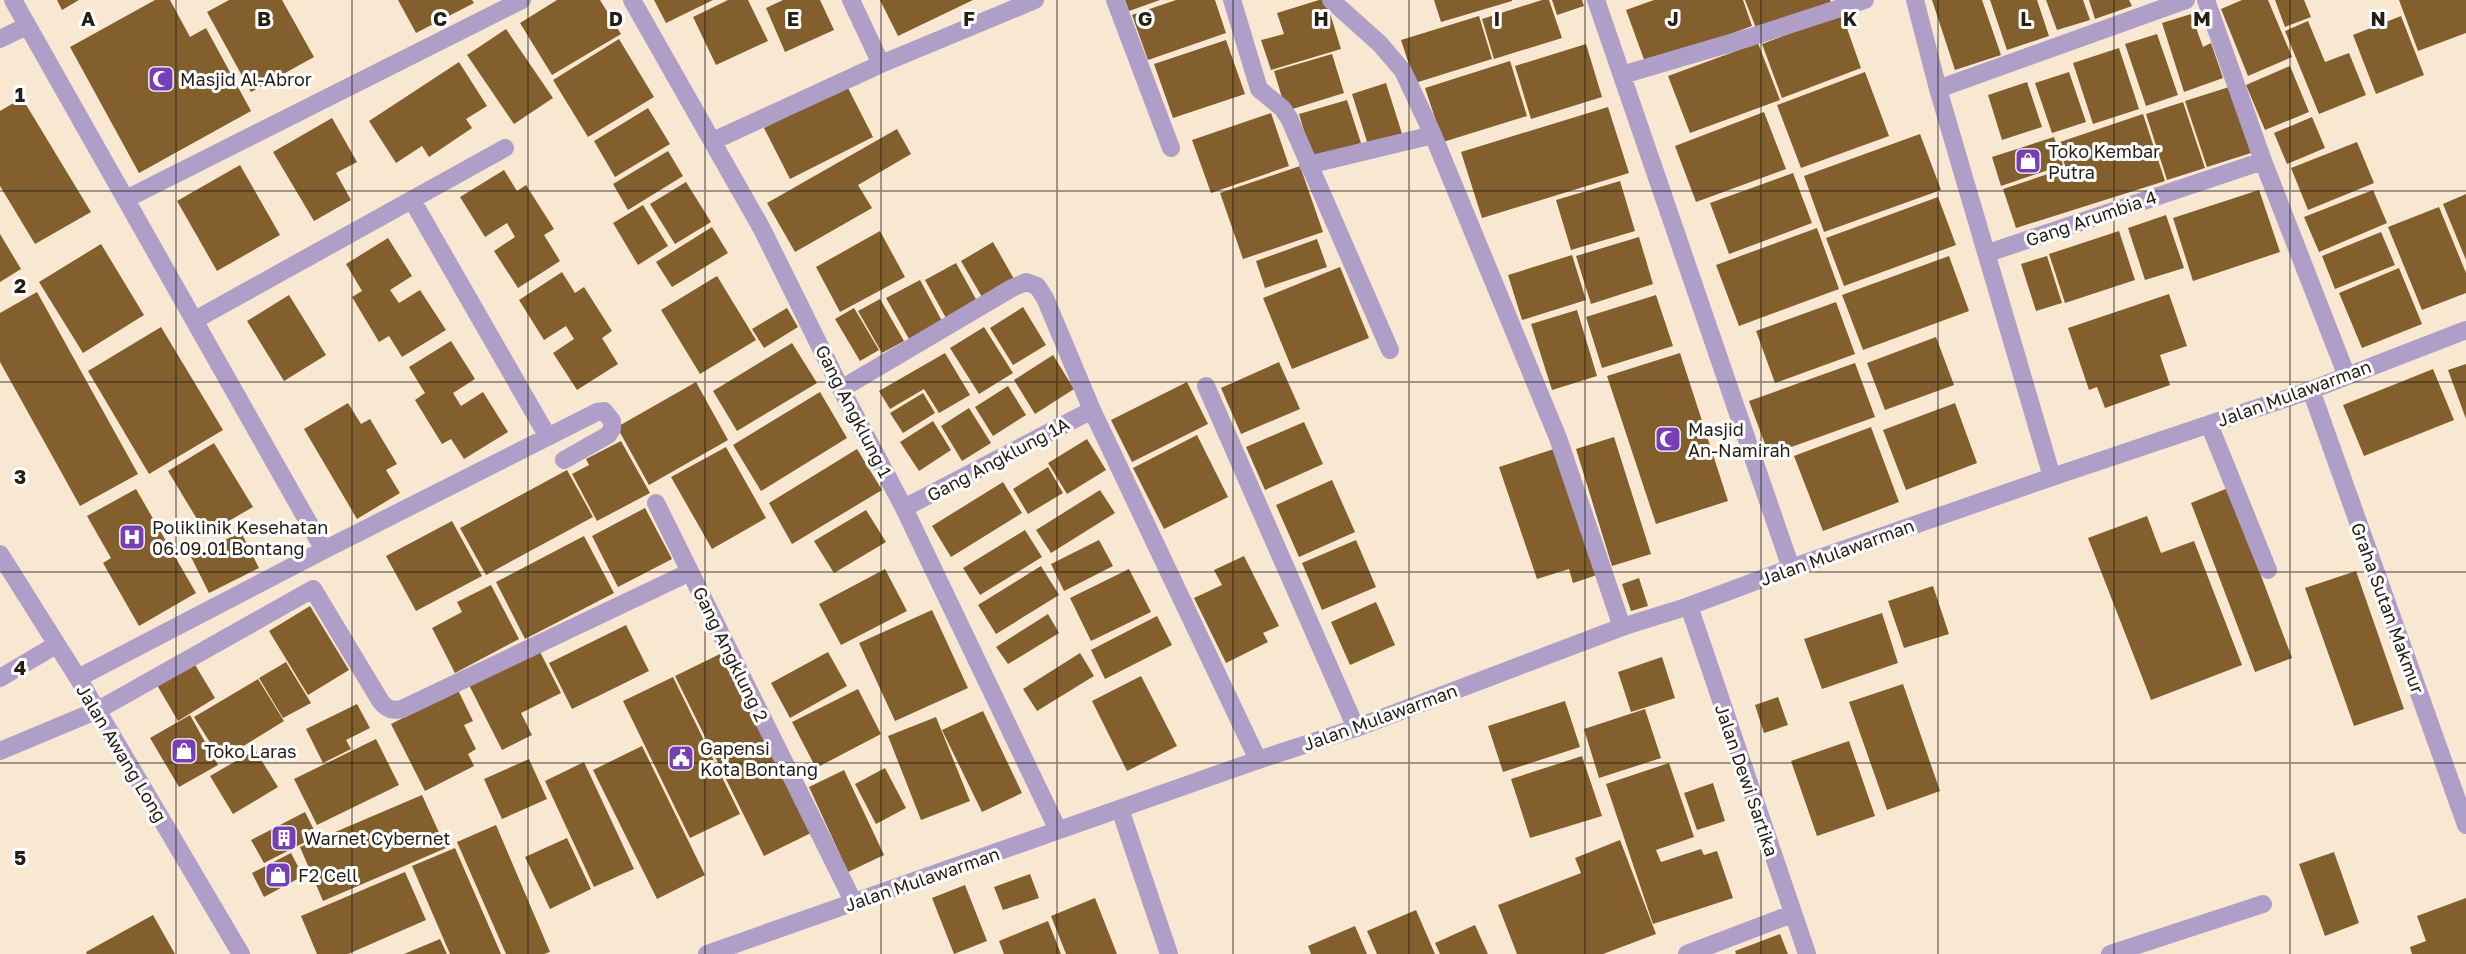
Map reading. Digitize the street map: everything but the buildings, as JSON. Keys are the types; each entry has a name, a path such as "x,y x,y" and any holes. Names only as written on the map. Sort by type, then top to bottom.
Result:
{"street":[{"path":"13,0 324,550"},
{"path":"126,199 522,0"},
{"name":"Gang Angklung 1","path":"633,0 762,229 841,390 904,508 1058,830"},
{"path":"851,0 881,63"},
{"path":"713,141 881,63 1035,0"},
{"path":"1116,0 1170,148"},
{"path":"1232,0 1259,89 1282,108 1289,118 1390,350"},
{"path":"1331,0 1380,44 1403,71 1434,135 1558,438 1622,627"},
{"path":"1596,0 1791,568"},
{"path":"1622,75 1751,37 1864,0"},
{"path":"1915,0 1938,89 2052,477"},
{"path":"1938,89 2186,0"},
{"path":"2206,0 2263,161 2346,374"},
{"path":"0,39 27,26"},
{"path":"1308,165 1434,135"},
{"path":"195,320 505,148"},
{"name":"Gang Arumbia 4","path":"1988,253 2263,161"},
{"path":"412,200 548,437"},
{"path":"841,390 1026,282 1037,286 1046,298 1092,410 1258,760"},
{"name":"Jalan Mulawarman","path":"707,954 1258,760 1356,728 1622,627 1689,606 2052,477 2311,390 2346,374 2466,330"},
{"path":"1206,386 1356,728"},
{"name":"Graha Sutan Makmur","path":"2311,390 2466,825"},
{"name":"Gang Angklung 1A","path":"904,508 1092,410"},
{"path":"78,678 324,550 597,412 604,411 608,415 612,429 608,435 564,460"},
{"path":"2209,424 2268,570"},
{"name":"Gang Angklung 2","path":"656,502 854,903"},
{"name":"Jalan Awang Long","path":"0,554 98,710 241,954"},
{"path":"0,751 98,710 313,589 381,702 387,708 394,710 402,709 690,572"},
{"name":"Jalan Dewi Sartika","path":"1689,606 1807,954"},
{"path":"0,678 56,645"},
{"path":"1120,809 1169,954"},
{"path":"2110,954 2263,903"},
{"path":"1686,954 1792,914"}],"place":[{"name":"Masjid Al-Abror","path":"161,79"},
{"name":"Toko Kembar Putra","path":"2028,161"},
{"name":"Masjid An-Namirah","path":"1668,439"},
{"name":"Poliklinik Kesehatan 06.09.01 Bontang","path":"132,537"},
{"name":"Toko Laras","path":"184,751"},
{"name":"Gapensi Kota Bontang","path":"681,758"},
{"name":"Warnet Cybernet","path":"284,838"},
{"name":"F2 Cell","path":"278,875"}]}
